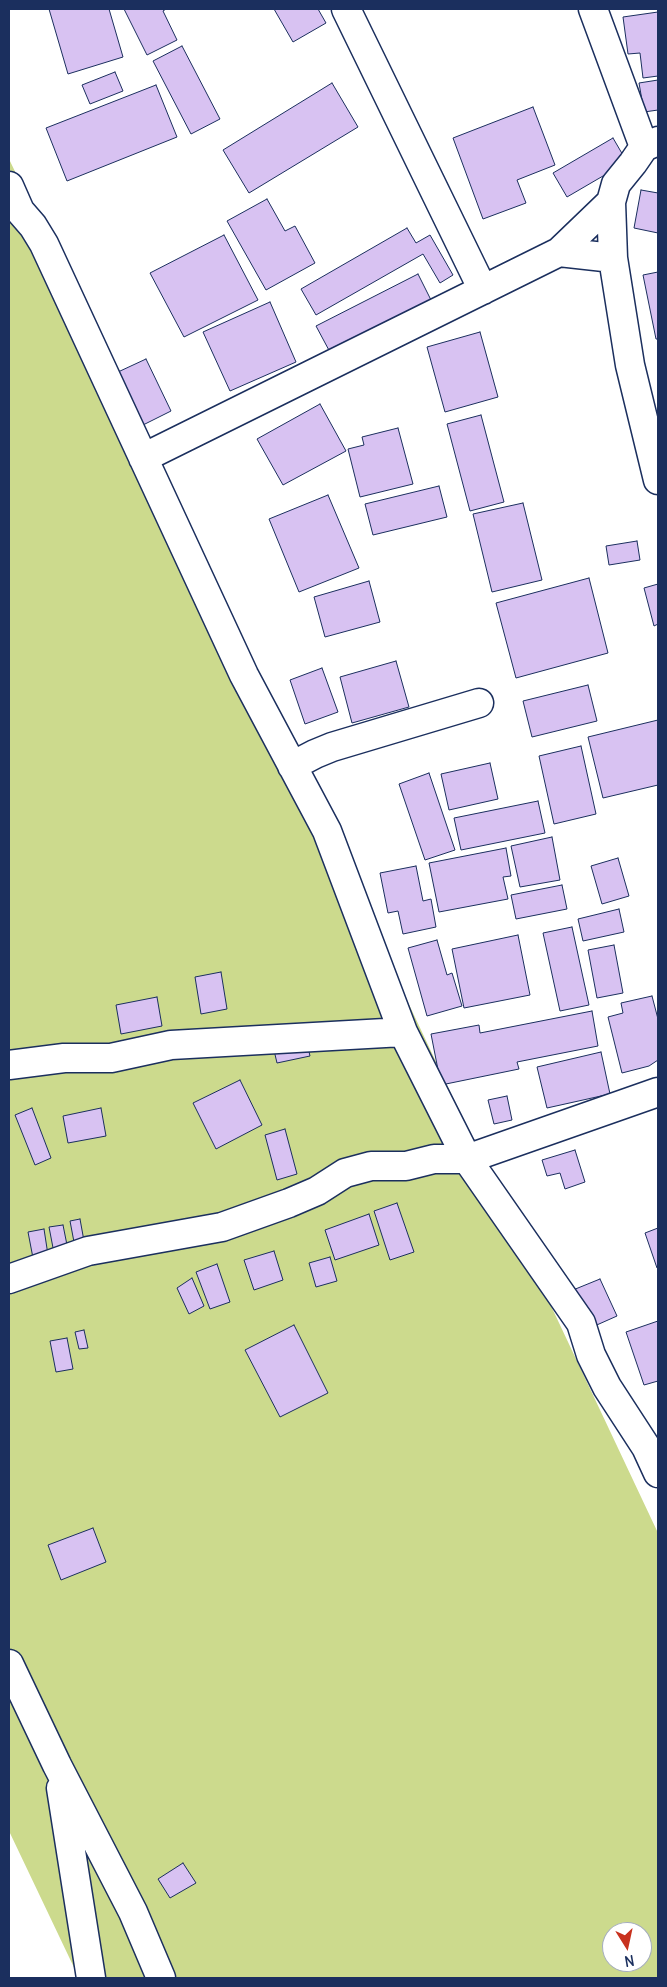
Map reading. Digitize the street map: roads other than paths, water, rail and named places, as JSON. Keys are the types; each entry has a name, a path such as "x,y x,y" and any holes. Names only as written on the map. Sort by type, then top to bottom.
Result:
{"street":[{"path":"346,9 483,290"},
{"path":"592,9 651,144 616,184 611,202 613,258 630,365 658,480"},
{"path":"9,186 20,211 33,226 44,244 244,674 327,831 403,1032 467,1159 581,1324 591,1355 607,1387 646,1447 658,1472"},
{"path":"143,458 559,252 611,202"},
{"path":"559,252 613,258"},
{"path":"292,766 332,747 479,704"},
{"path":"9,1065 64,1058 111,1058 171,1045 403,1032"},
{"path":"9,1279 88,1251 222,1227 317,1191 345,1173 354,1170 371,1166 406,1166 434,1159 467,1159 658,1092"},
{"path":"9,1664 57,1765 133,1912 161,1978"},
{"path":"57,1765 91,1978"}]}
